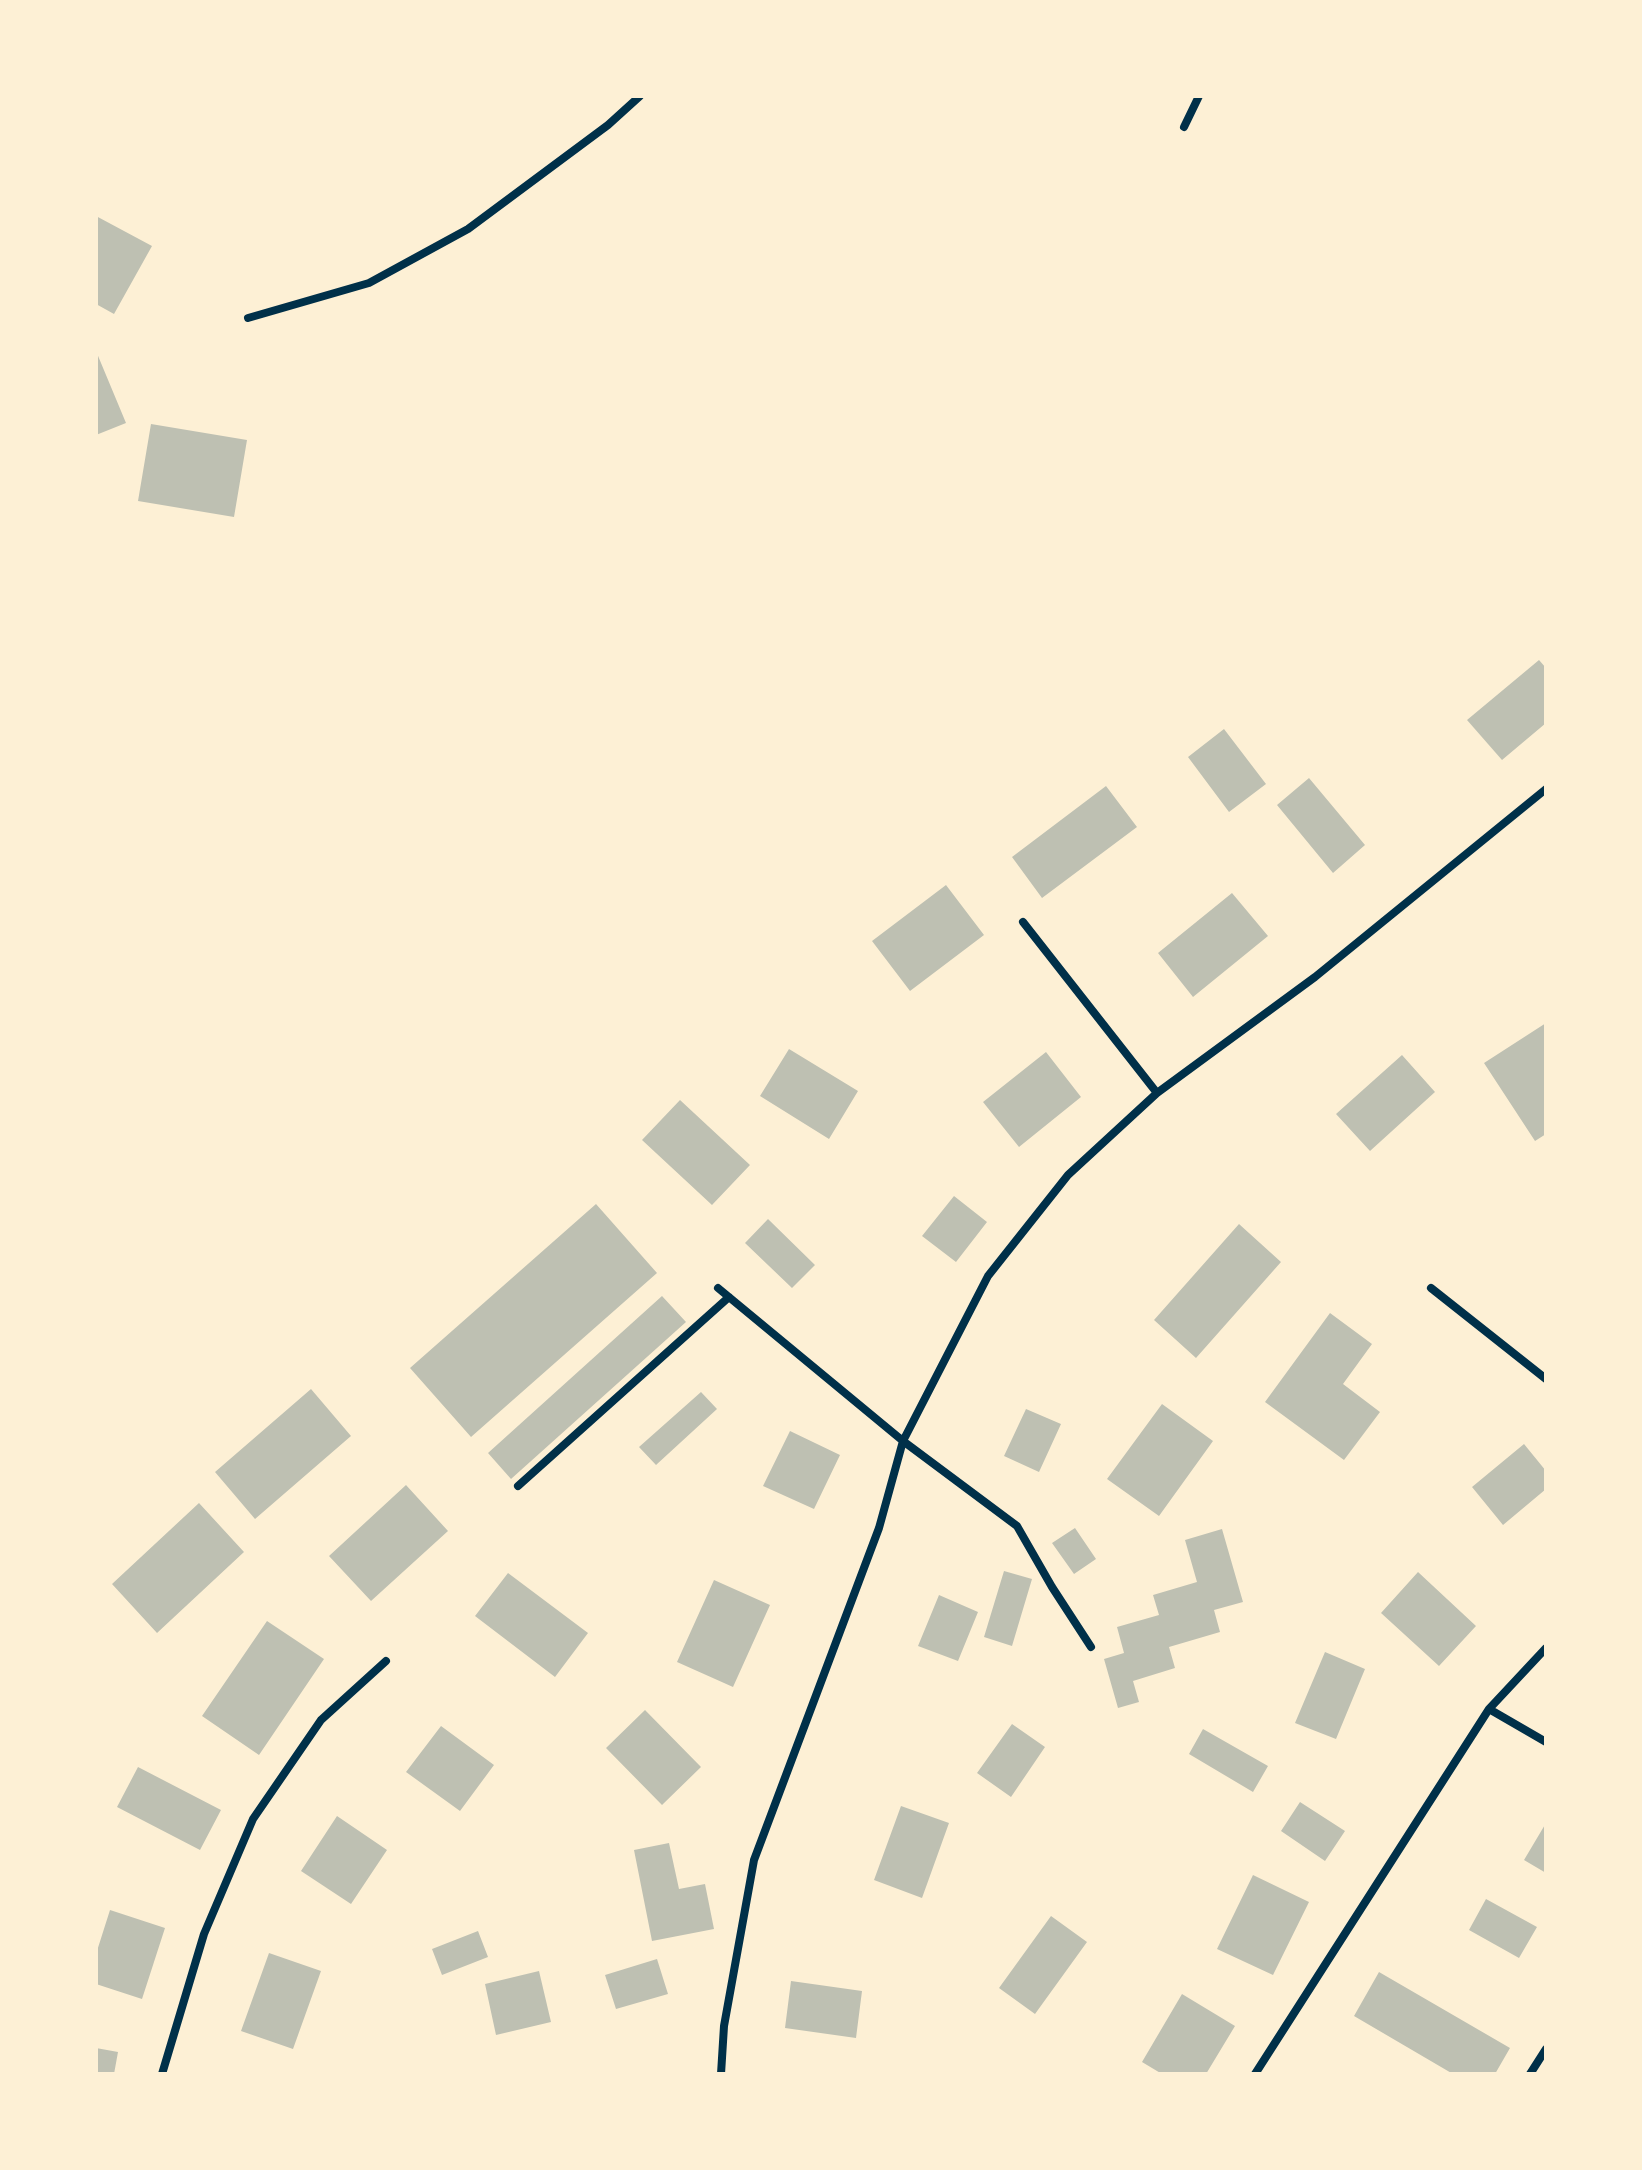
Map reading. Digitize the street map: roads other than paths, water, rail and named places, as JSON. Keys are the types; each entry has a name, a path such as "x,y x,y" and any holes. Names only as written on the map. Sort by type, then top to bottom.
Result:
{"street":[{"path":"248,318 369,283 468,229 608,125 640,96"},
{"path":"1184,127 1199,96"},
{"path":"721,2074 724,2026 754,1860 879,1528 903,1441 988,1276 1068,1175 1157,1093 1315,977 1546,789"},
{"path":"1023,922 1157,1093"},
{"path":"718,1288 903,1441 1017,1526 1091,1647"},
{"path":"1431,1288 1546,1379"},
{"path":"518,1486 729,1297"},
{"path":"1255,2074 1489,1709 1546,1648"},
{"path":"162,2074 204,1934 253,1819 321,1720 386,1661"},
{"path":"1489,1709 1546,1742"},
{"path":"1530,2074 1546,2049"}]}
